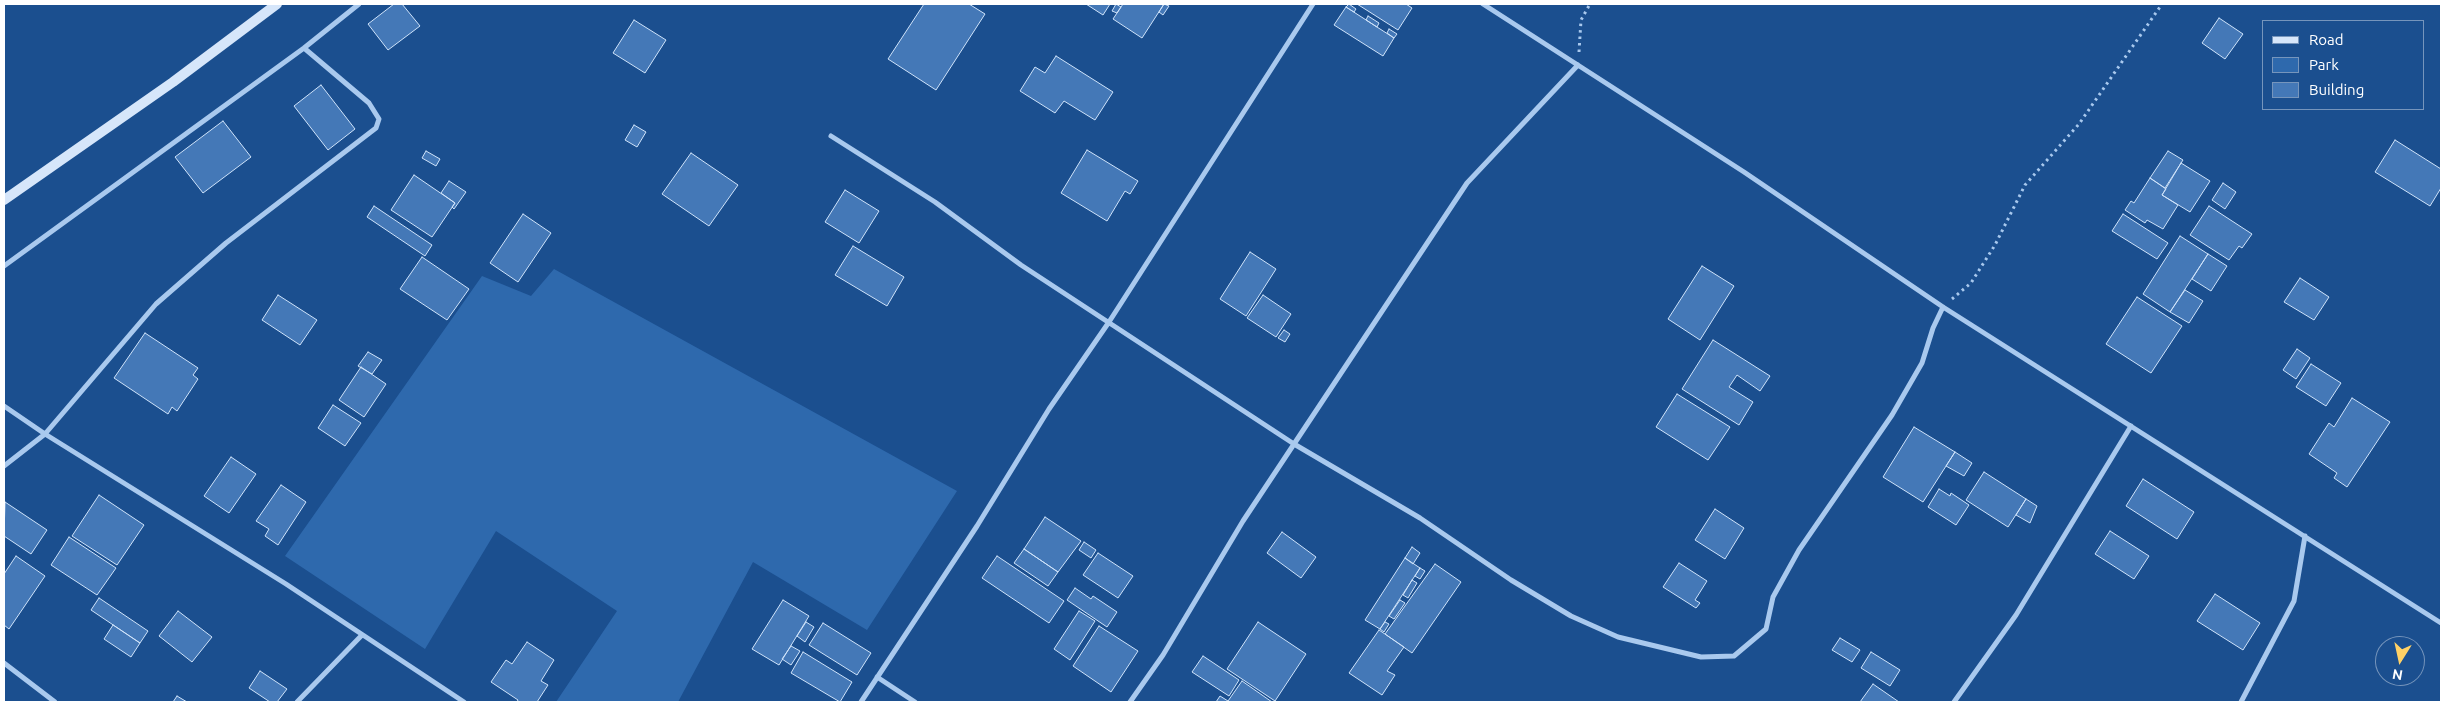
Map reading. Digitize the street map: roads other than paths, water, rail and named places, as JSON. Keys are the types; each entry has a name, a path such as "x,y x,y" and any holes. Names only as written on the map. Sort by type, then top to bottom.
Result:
{"main road":[{"path":"4,200 173,82 278,4"}],"street":[{"path":"4,266 304,48 359,4"},
{"path":"860,702 977,526 1049,409 1109,322 1313,4"},
{"path":"1483,4 1744,172 1943,307 2441,623"},
{"path":"4,466 45,434 156,304 226,243 376,128 379,119 369,103 304,48"},
{"path":"1130,702 1162,655 1243,521 1466,183 1578,65"},
{"path":"831,136 935,202 1021,265 1294,444 1420,518 1512,580 1571,616 1618,637 1701,657 1734,656 1766,629 1773,597 1799,550 1892,416 1922,363 1933,328 1943,307"},
{"path":"4,406 45,434 286,584 464,702"},
{"path":"1954,702 2016,615 2131,426"},
{"path":"2241,702 2294,600 2304,536"},
{"path":"296,702 362,634"},
{"path":"4,663 55,702"},
{"path":"877,677 915,702"}]}
